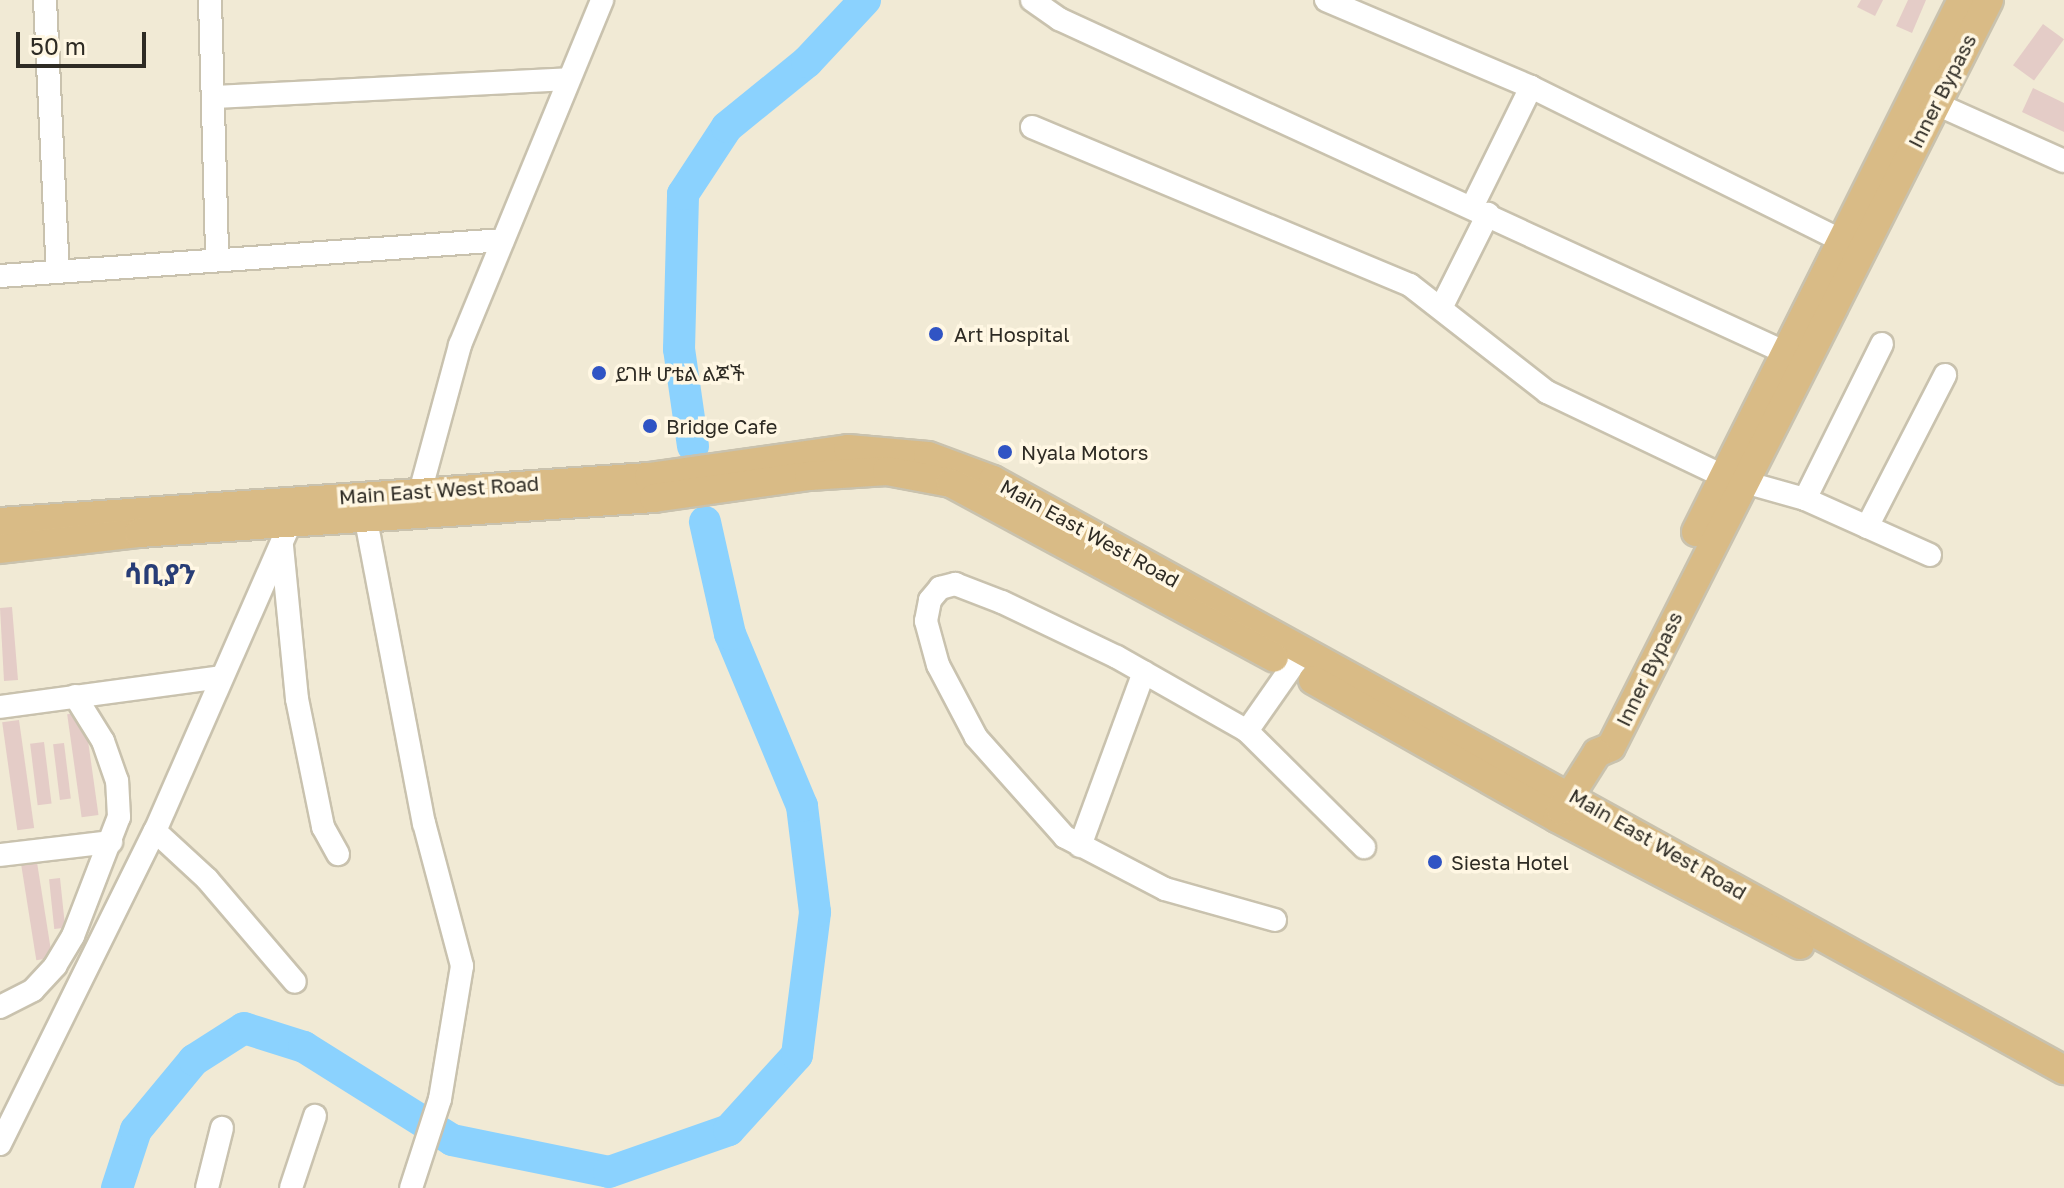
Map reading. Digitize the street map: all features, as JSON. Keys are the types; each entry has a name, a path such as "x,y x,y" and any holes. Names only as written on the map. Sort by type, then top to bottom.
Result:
{"main road":[{"name":"Inner Bypass","path":"1564,806 1597,753 1611,747 1733,480 1925,99 1962,0"},
{"name":"Inner Bypass","path":"1733,480 1784,352 1841,240 1925,99 1989,0"},
{"name":"Main East West Road","path":"0,522 417,505 651,488 808,466 878,448 928,456 1401,719 2064,1070"},
{"name":"Main East West Road","path":"0,549 139,533 285,535 366,520 417,505"},
{"name":"Main East West Road","path":"1564,806 2064,1090"}],"street":[{"path":"45,0 58,271"},
{"path":"210,0 216,97 217,257"},
{"path":"417,505 460,345 602,0"},
{"path":"1032,0 1059,19 1784,352"},
{"path":"1326,0 1531,87 1841,240"},
{"path":"216,97 568,79"},
{"path":"1442,306 1531,87"},
{"path":"1925,99 2064,161"},
{"path":"1032,127 1303,237 1410,285 1442,306 1476,339 1547,392 1733,480 1805,499 1930,555"},
{"path":"0,276 217,257 503,240"},
{"path":"1805,499 1882,344"},
{"path":"1867,527 1945,375"},
{"path":"366,520 424,823 460,949 461,983 440,1099 411,1188"},
{"path":"0,1144 155,831 285,535"},
{"path":"285,535 297,699 323,827 338,854"},
{"path":"1275,920 1165,889 1065,837 976,737 927,639 930,600 940,588 955,584 1144,672 1247,731 1364,847"},
{"path":"1247,731 1296,661"},
{"path":"1080,846 1144,672"},
{"path":"0,706 221,677"},
{"path":"0,1007 33,990 55,966 73,936 119,817 117,781 103,741 75,696"},
{"path":"155,831 207,879 295,982"},
{"path":"0,855 111,842"},
{"path":"291,1188 315,1116"},
{"path":"207,1188 222,1128"}],"building":[{"path":"1861,0 1883,0 1875,16 1857,7"},
{"path":"1908,0 1926,0 1912,33 1896,26"},
{"path":"2043,24 2064,39 2034,81 2013,65"},
{"path":"2033,88 2064,103 2064,132 2022,112"},
{"path":"12,607 18,680 4,681 0,608"},
{"path":"84,712 98,815 82,817 67,714"},
{"path":"19,720 34,828 17,830 2,722"},
{"path":"44,742 52,804 38,805 30,744"},
{"path":"64,743 71,799 60,800 53,744"},
{"path":"36,856 52,958 36,960 20,859"},
{"path":"60,878 65,928 54,929 49,879"}],"waterway":[{"path":"693,446 679,349 683,194 727,127 807,62 865,0"},
{"path":"117,1188 136,1130 194,1060 244,1028 304,1047 452,1140 609,1172 729,1130 797,1055 815,912 802,806 730,634 705,522"}],"place":[{"name":"Art Hospital","path":"936,334"},
{"name":"ይገዙ ሆቴል ልጆች","path":"599,373"},
{"name":"Bridge Cafe","path":"650,426"},
{"name":"Nyala Motors","path":"1005,452"},
{"name":"Siesta Hotel","path":"1435,862"}],"district":[{"name":"ሳቢያን","path":"160,574"}]}
